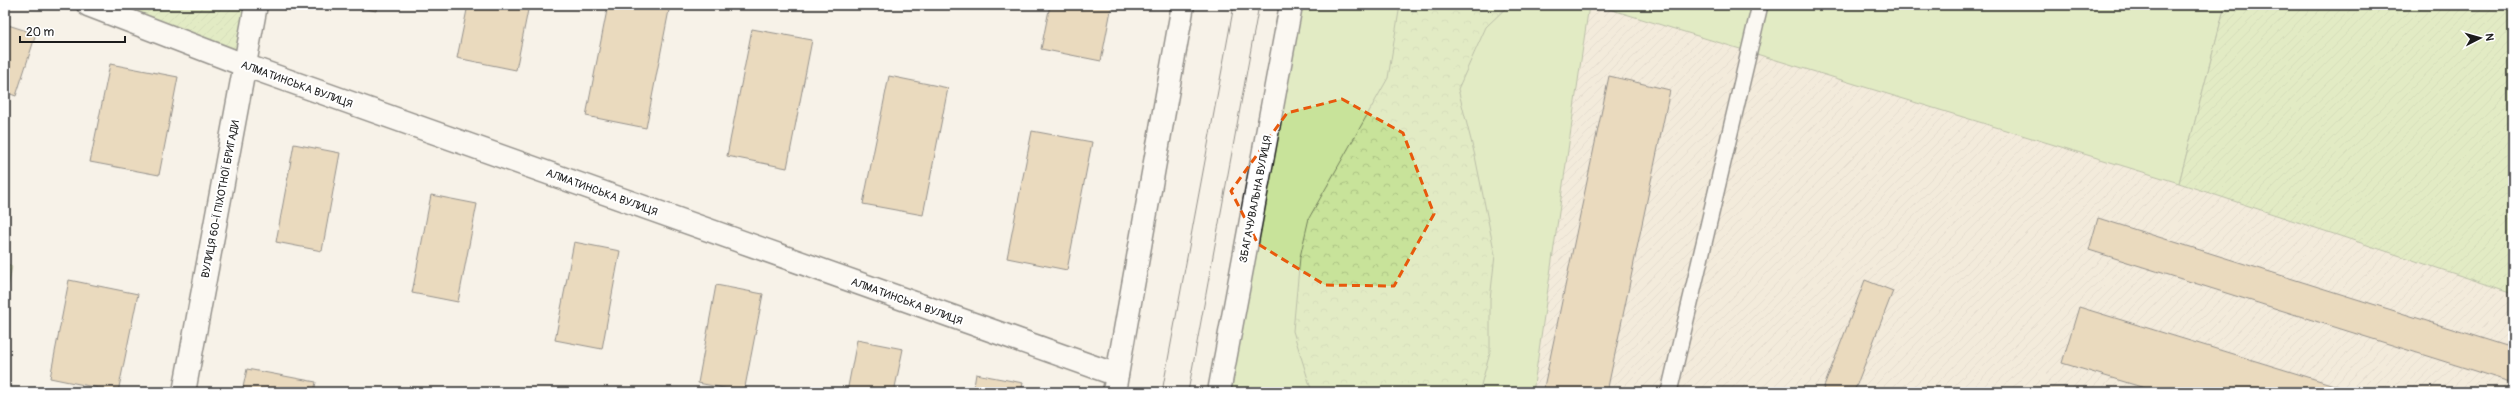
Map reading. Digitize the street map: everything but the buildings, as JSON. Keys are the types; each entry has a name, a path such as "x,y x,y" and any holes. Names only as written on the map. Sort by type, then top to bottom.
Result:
{"street":[{"name":"АЛМАТИНСЬКА ВУЛИЦЯ","path":"88,5 244,65 1116,384"},
{"name":"ВУЛИЦЯ 60-Ї ПІХОТНОЇ БРИГАДИ","path":"184,392 256,5"},
{"path":"1116,384 1183,5"},
{"name":"ЗБАГАЧУВАЛЬНА ВУЛИЦЯ","path":"1219,392 1291,5"}],"lane":[{"path":"1670,392 1760,5"}],"highlighted area":[{"path":"1342,99 1403,133 1434,214 1394,286 1325,285 1258,244 1231,191 1287,113"}],"shaded area":[{"path":"1589,5 1596,5 2084,152 2513,293 2513,392 1533,392"}],"green space":[{"path":"88,5 256,5 244,65"},
{"path":"1291,5 1589,5 1533,392 1219,392"},
{"path":"1400,5 1509,5 1486,27 1458,89 1475,156 1495,255 1490,300 1490,353 1479,392 1312,392 1293,331 1300,257 1309,218 1388,78"},
{"path":"1596,5 2225,5 2179,183"},
{"path":"2225,5 2513,5 2513,293 2179,183"},
{"path":"5,263 12,266 5,304"}],"tram line":[{"path":"1162,392 1234,5"},
{"path":"1188,392 1259,5"}]}
